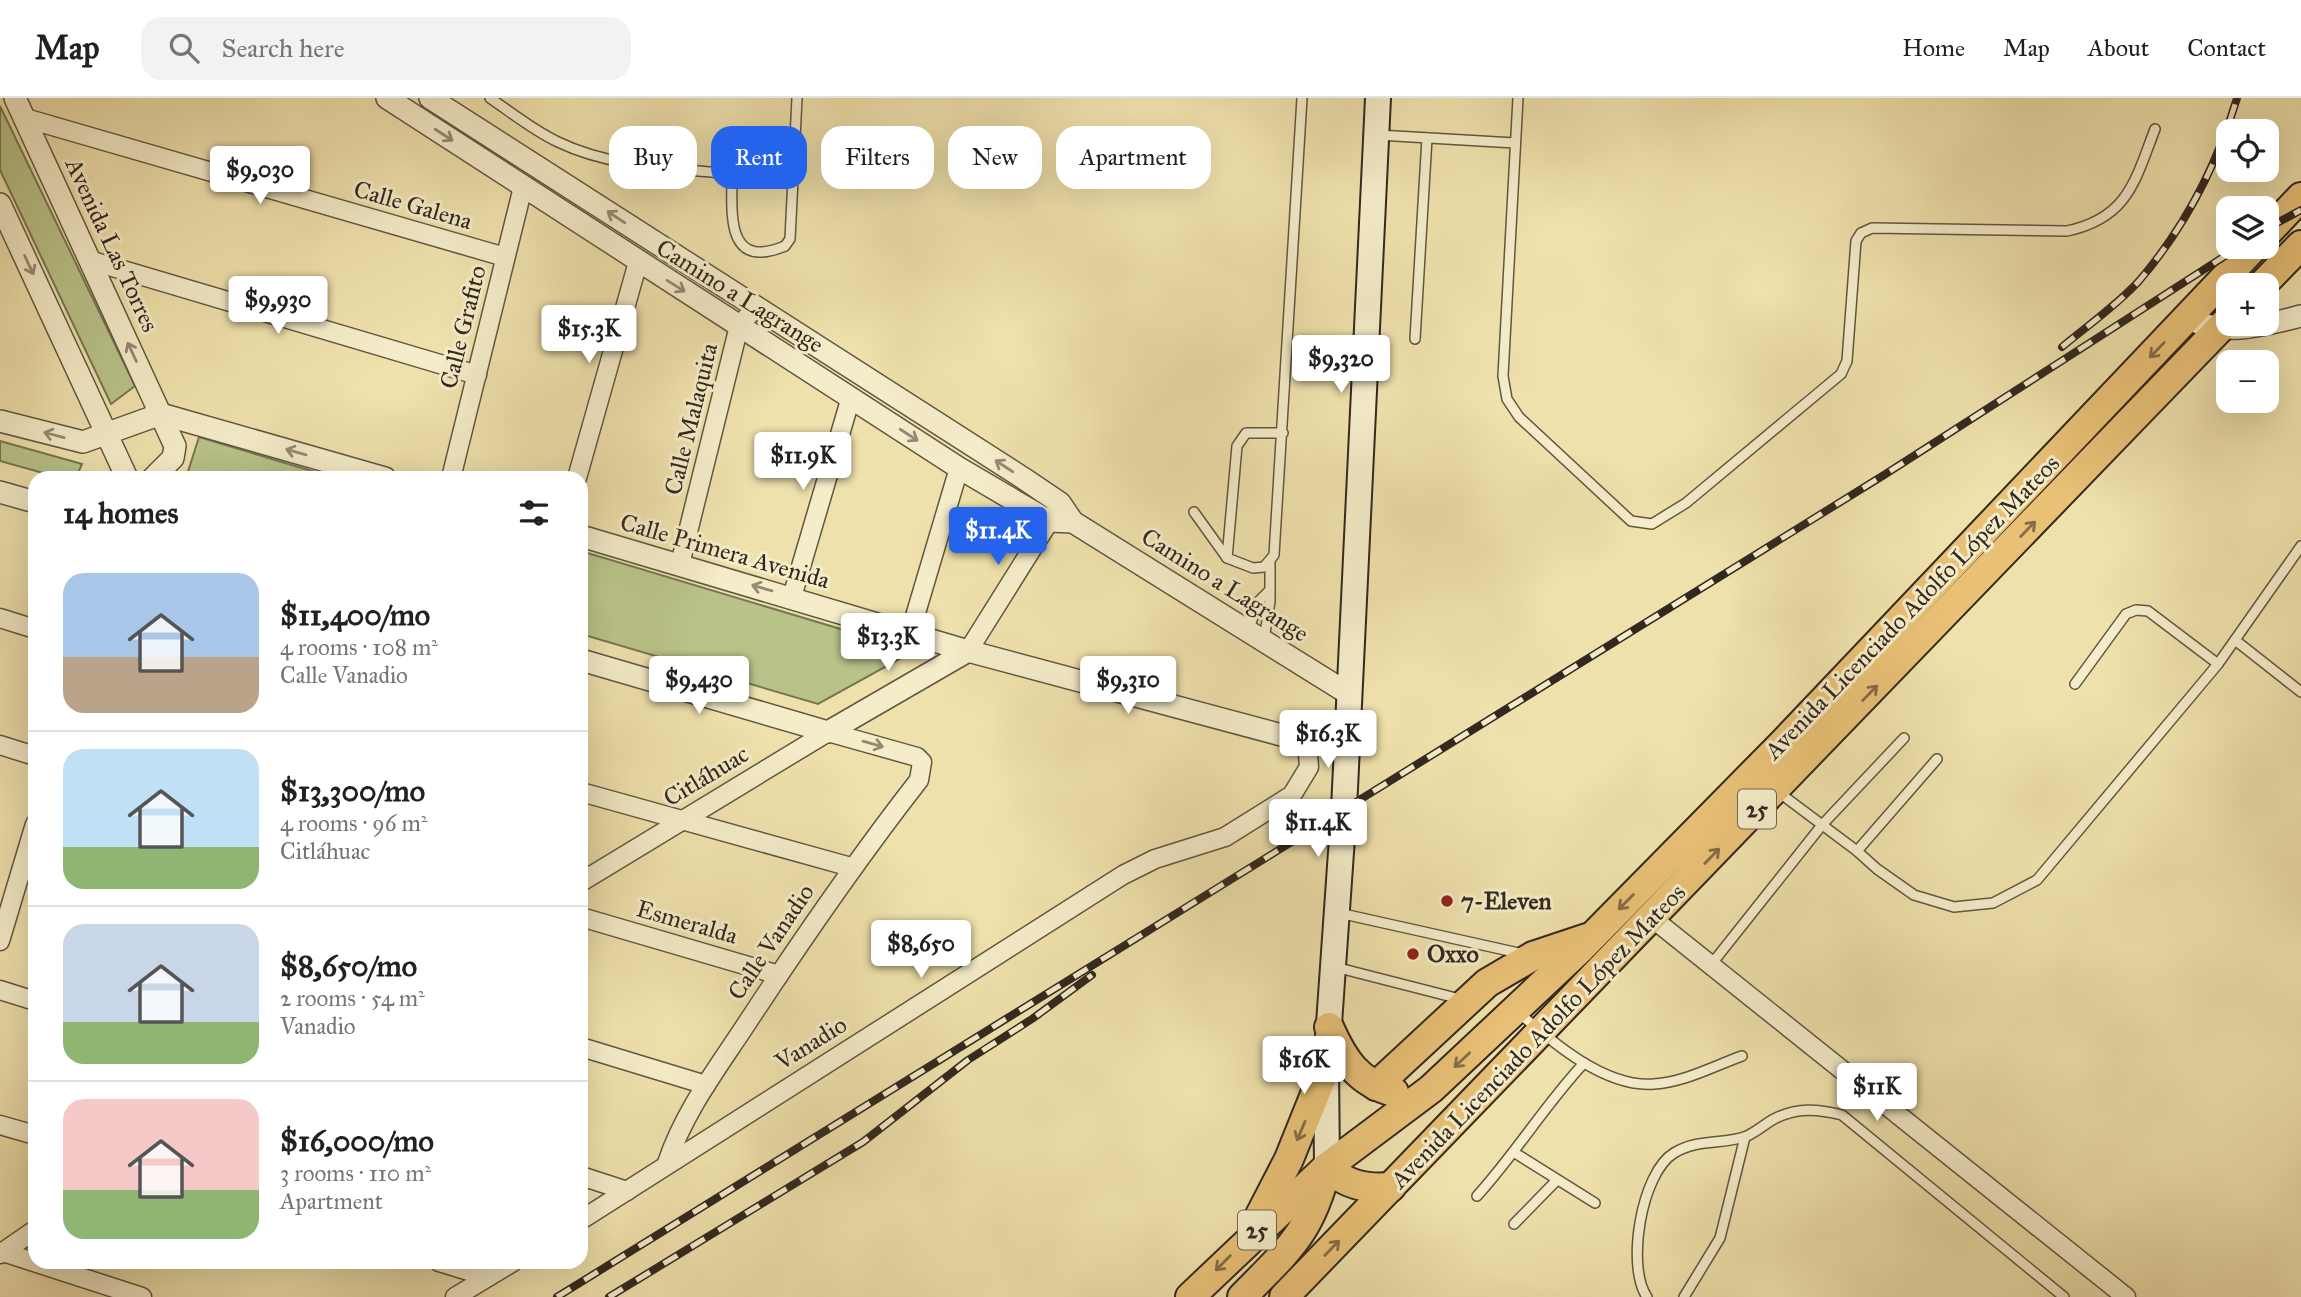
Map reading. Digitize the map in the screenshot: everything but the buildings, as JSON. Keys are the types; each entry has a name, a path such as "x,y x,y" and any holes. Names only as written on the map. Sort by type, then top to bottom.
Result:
{"main road":[{"path":"1242,1297 1303,1232 1320,1197 1327,1167 1326,1067 1349,694 1378,98"},
{"path":"2279,220 2301,197"},
{"path":"2274,273 2301,245"},
{"name":"Avenida Licenciado Adolfo López Mateos","path":"1189,1297 1327,1167 1432,1089 1593,936 1784,742 2243,259"},
{"name":"Avenida Licenciado Adolfo López Mateos","path":"1284,1297 2216,332"},
{"path":"1376,1086 1465,1000 1511,967 1533,956 1593,936"},
{"path":"1329,1027 1348,1064 1376,1086 1393,1092 1432,1089"},
{"path":"1246,1241 1289,1159 1326,1067"},
{"path":"1327,1167 1338,1177 1361,1187 1391,1187"}],"street":[{"name":"Avenida Las Torres","path":"15,98 176,452 160,471"},
{"name":"Camino a Lagrange","path":"387,98 959,468 1073,522 1349,694"},
{"name":"Camino a Lagrange","path":"430,98 756,307 1055,512"},
{"name":"Calle Galena","path":"24,118 505,257"},
{"name":"Calle Grafito","path":"452,471 523,187"},
{"path":"0,204 124,471"},
{"path":"89,260 477,375"},
{"path":"579,471 638,262"},
{"path":"739,326 756,307"},
{"path":"2279,321 2301,316"},
{"path":"2187,318 2216,324"},
{"name":"Calle Malaquita","path":"680,564 739,326"},
{"path":"792,597 851,397"},
{"path":"0,421 83,443 161,414 360,471"},
{"path":"910,633 959,468"},
{"path":"0,492 28,500"},
{"path":"968,652 1055,512"},
{"name":"Calle Primera Avenida","path":"588,538 968,652 1300,740"},
{"path":"0,618 28,627"},
{"name":"Citláhuac","path":"588,878 828,732 968,652"},
{"path":"588,662 828,732"},
{"name":"Calle Vanadio","path":"667,1163 678,1133 706,1085 851,867 919,780 923,767 917,757 828,732"},
{"name":"Vanadio","path":"588,1216 1123,875 1155,859 1225,837 1292,795 1303,782 1309,767 1308,754 1300,740"},
{"path":"0,745 28,753"},
{"path":"588,794 851,867"},
{"path":"0,942 27,878"},
{"path":"1652,918 2126,1297"},
{"name":"Esmeralda","path":"588,919 779,975"},
{"path":"0,990 28,999"},
{"path":"588,1049 706,1085"},
{"path":"0,1125 28,1133"},
{"path":"588,1178 627,1191"},
{"path":"1,1253 28,1235"},
{"path":"1,1253 28,1261"},
{"path":"52,1269 142,1297"},
{"path":"462,1269 488,1277"},
{"path":"455,1297 501,1269"}],"lane":[{"path":"490,98 555,142 586,154 614,163 711,172"},
{"path":"795,126 797,98"},
{"path":"1256,636 1269,591 1270,562 1274,555 1302,98"},
{"path":"1518,98 1503,376 1507,399 1519,416 1631,521 1652,524 1686,503 1841,374 1847,361 1856,241 1861,233 1872,228 2067,231 2091,226 2111,213 2130,194 2155,129"},
{"path":"1376,135 1515,143"},
{"path":"1415,339 1427,138"},
{"path":"733,189 735,237 742,246 755,251 776,250 785,246 790,239 792,189"},
{"path":"1227,558 1239,440 1251,431 1283,433"},
{"path":"1194,512 1227,558 1253,568 1270,562"},
{"path":"1776,790 1914,895 1954,907 1993,903 2037,880 2218,664 2301,546"},
{"path":"1256,636 1259,601 1269,591"},
{"path":"2075,684 2126,614 2136,610 2148,611 2218,664"},
{"path":"2235,640 2301,692"},
{"path":"1710,966 1822,825 1904,738"},
{"path":"1857,851 1937,759"},
{"path":"1337,912 1533,956"},
{"path":"1333,967 1465,1000"},
{"path":"1516,1010 1584,1063 1627,1081 1653,1084 1682,1079 1742,1056"},
{"path":"1477,1195 1515,1153 1540,1113 1584,1063"},
{"path":"1647,1297 1640,1287 1639,1229 1650,1182 1672,1154 1704,1141 1745,1137 1778,1117 1812,1108 1842,1115 2064,1297"},
{"path":"1684,1297 1720,1238 1745,1137"},
{"path":"1515,1153 1595,1203"},
{"path":"1514,1224 1556,1181"}],"green space":[{"path":"0,106 135,386 111,404 0,170"},
{"path":"199,437 312,471 188,471"},
{"path":"0,441 82,464 79,471 36,471 0,461"},
{"path":"588,553 914,651 818,704 588,636"}],"railway":[{"path":"2062,347 2130,290 2171,239 2209,171 2237,98"},
{"path":"2279,222 2301,210"},
{"path":"557,1297 1884,475 2220,259"},
{"path":"609,1297 863,1142 968,1060 1032,1019 1092,975"}],"place":[{"name":"7-Eleven","path":"1447,901"},
{"name":"Oxxo","path":"1413,954"}]}
